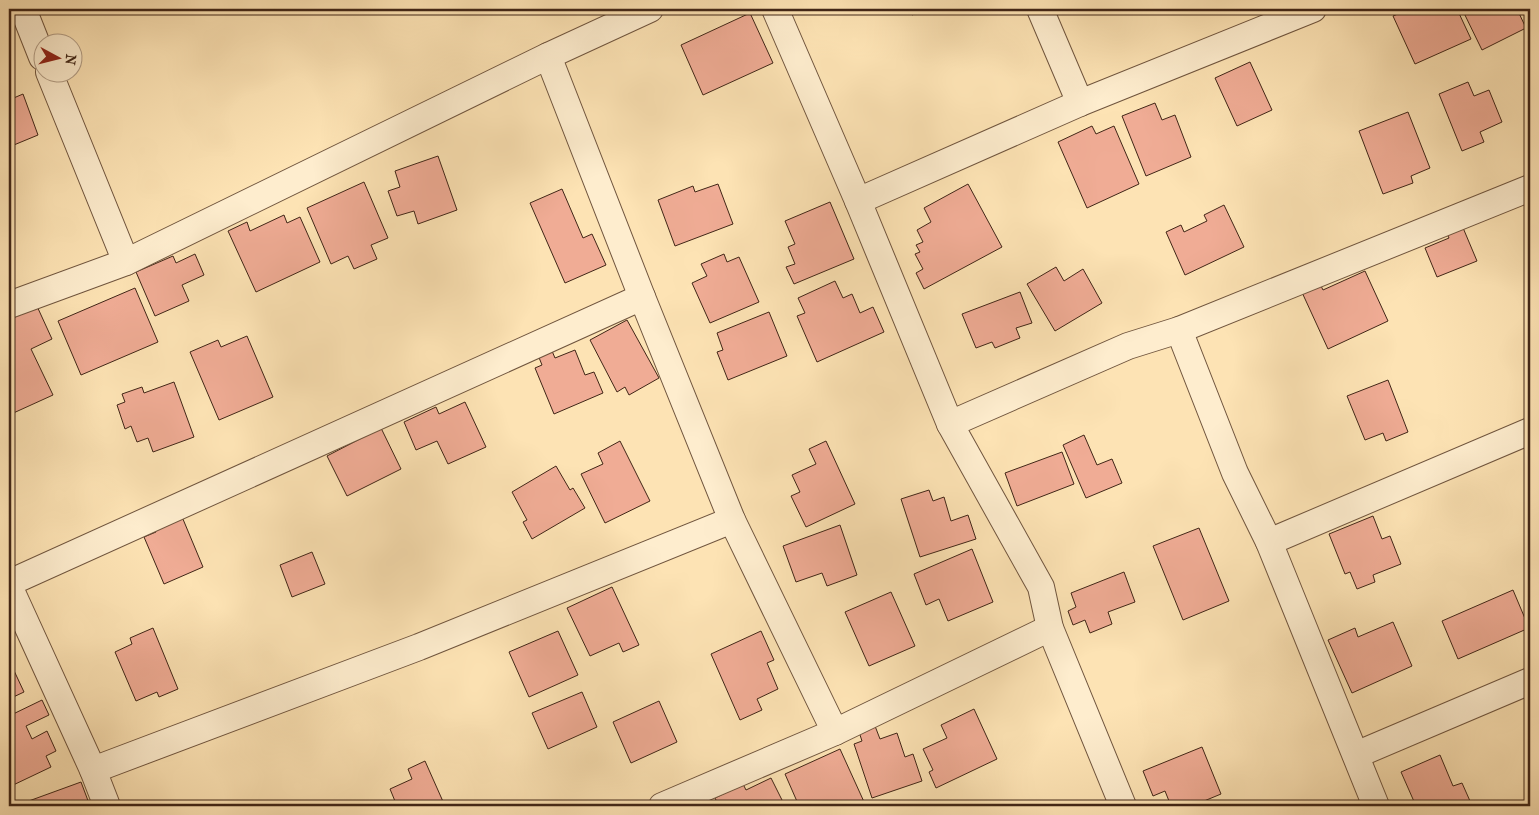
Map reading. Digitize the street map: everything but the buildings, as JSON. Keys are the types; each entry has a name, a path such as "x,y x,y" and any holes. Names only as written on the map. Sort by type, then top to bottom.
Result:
{"street":[{"path":"23,9 32,32"},
{"path":"9,305 126,262 548,56 650,9"},
{"path":"775,9 858,201 950,424 1041,587 1050,628 1123,806"},
{"path":"1040,9 1080,103"},
{"path":"858,201 1080,103 1309,10"},
{"path":"548,56 732,520 835,732"},
{"path":"53,82 126,262"},
{"path":"950,424 1128,346 1179,330 1530,188"},
{"path":"107,806 93,770 9,584 642,297"},
{"path":"1179,330 1236,473 1269,542 1376,806"},
{"path":"1269,542 1530,431"},
{"path":"93,770 419,647 732,520"},
{"path":"662,806 835,732 1050,628"},
{"path":"1356,755 1530,681"}]}
